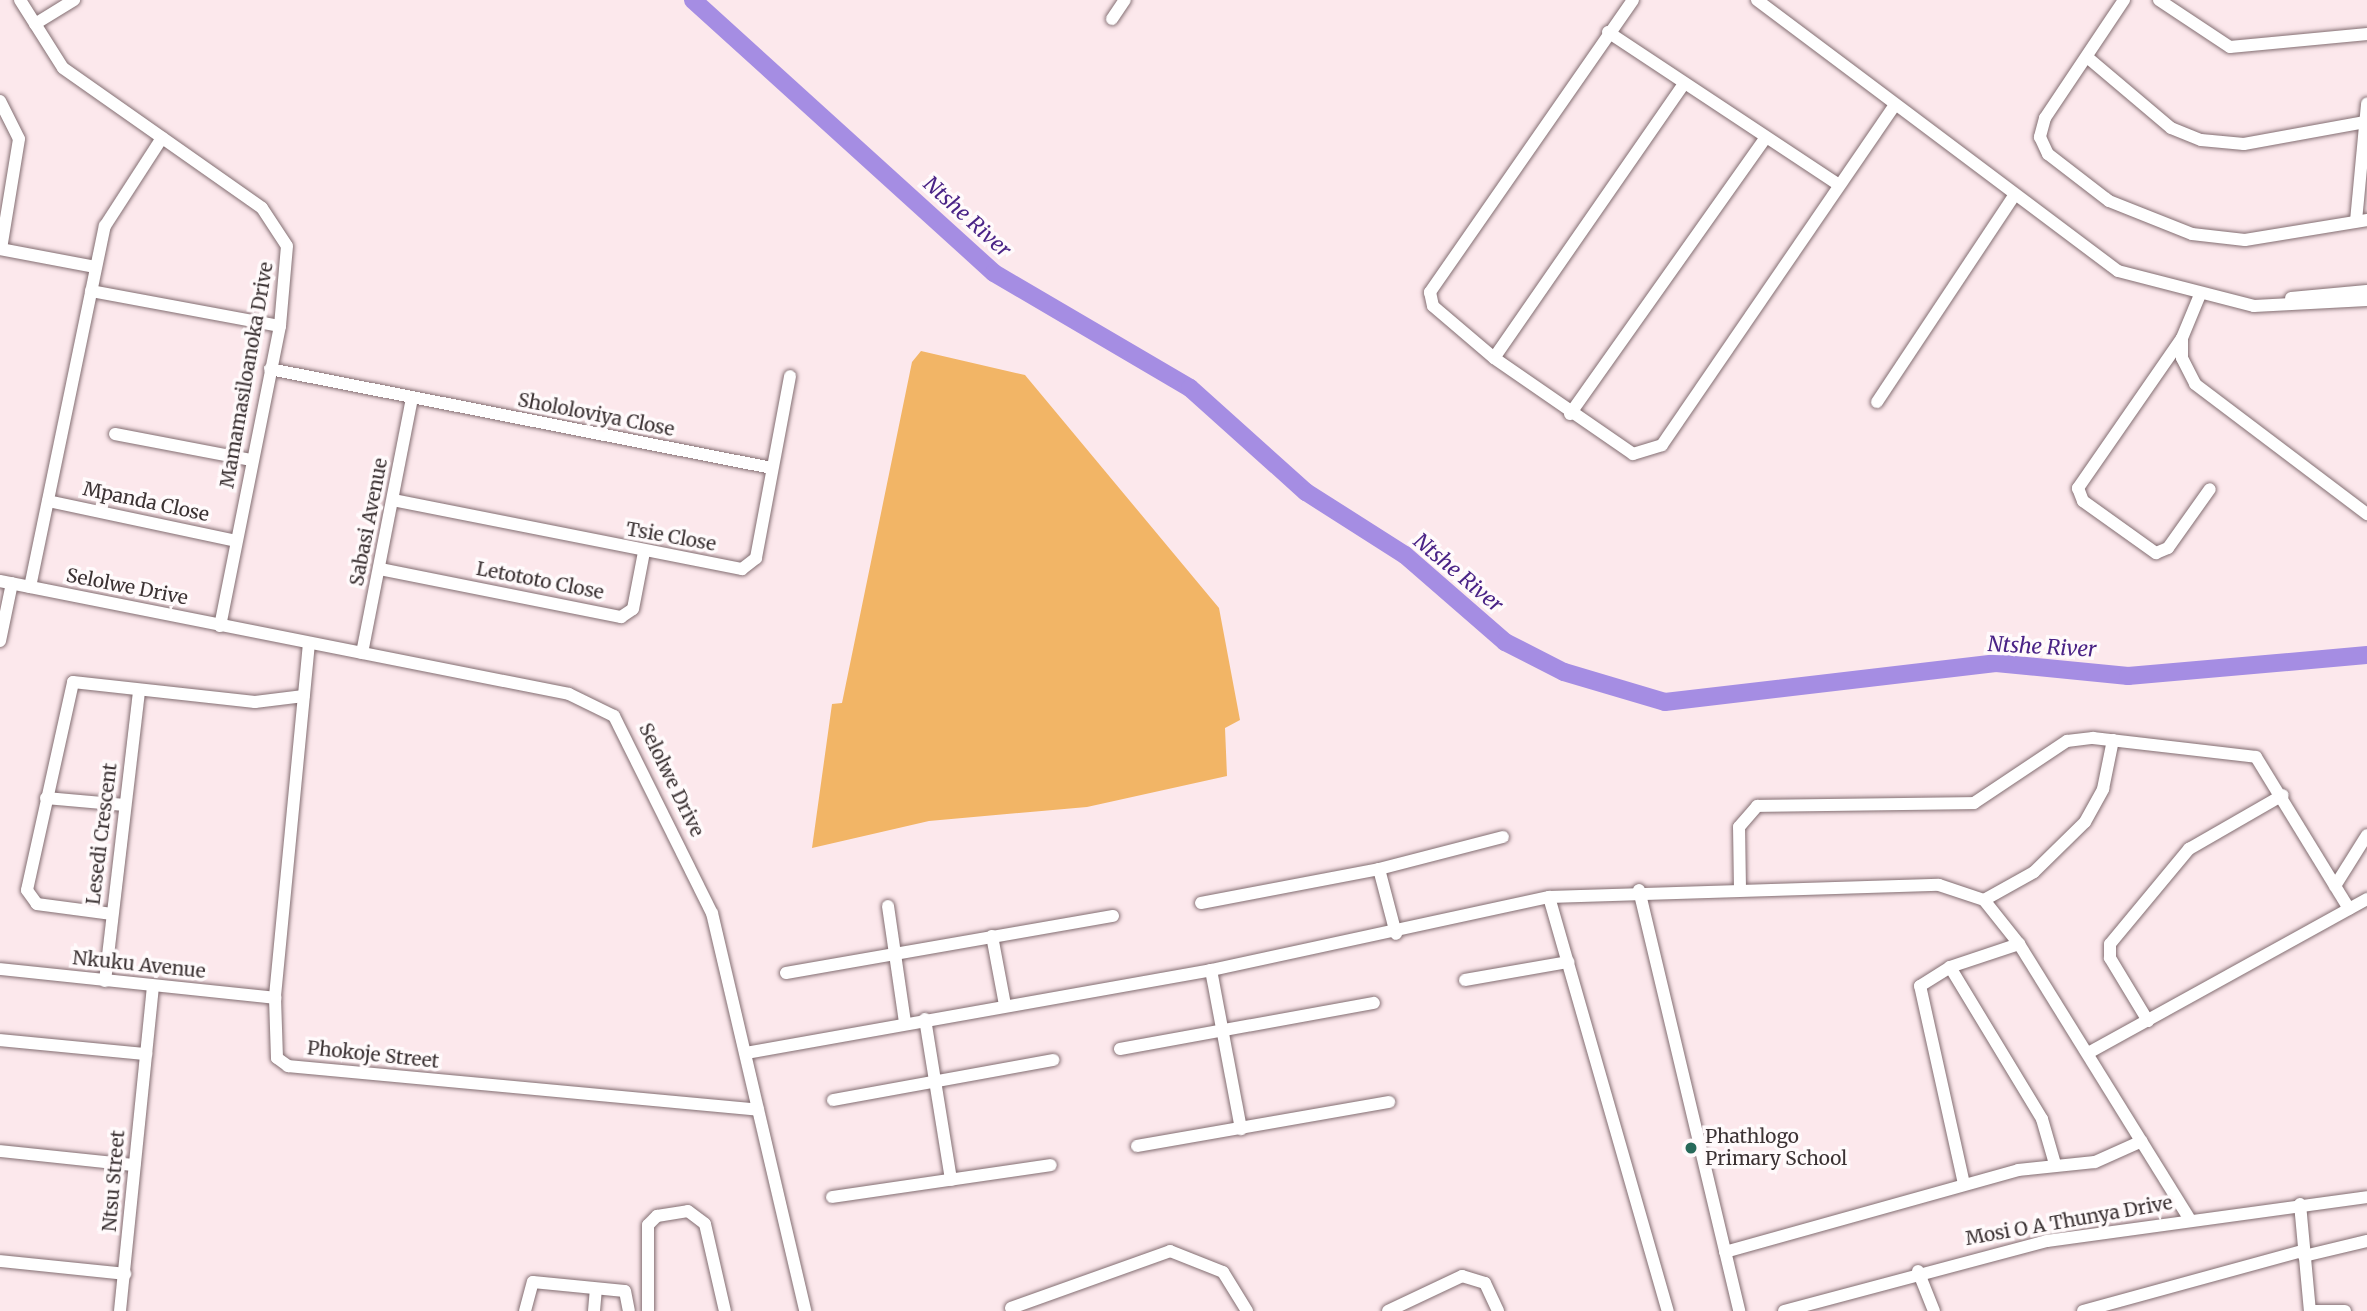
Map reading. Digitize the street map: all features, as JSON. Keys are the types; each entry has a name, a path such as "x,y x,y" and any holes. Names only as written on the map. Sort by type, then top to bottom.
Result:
{"street":[{"name":"Mamamasiloanoka Drive","path":"20,0 63,68 274,221 289,262 280,326 251,460 220,626"},
{"path":"35,24 74,0"},
{"path":"1112,19 1125,0"},
{"path":"1633,0 1608,32 1430,292 1433,306 1494,358 1570,414 1633,454 1662,445 1836,183 1895,105"},
{"path":"1757,0 2099,261 2199,297 2275,307 2367,300"},
{"path":"2124,0 2045,118 2040,137 2048,154 2109,201 2150,221 2224,240 2362,221 2367,104"},
{"path":"2159,0 2230,47 2367,34"},
{"path":"1608,32 1764,140 1836,183"},
{"path":"2087,57 2171,128 2201,140 2244,144 2365,122"},
{"path":"1494,358 1683,85"},
{"path":"0,101 19,139 0,249 96,267"},
{"path":"30,587 107,221 162,138"},
{"path":"1570,414 1764,140"},
{"path":"1877,402 2013,197"},
{"path":"91,290 280,326"},
{"path":"2228,301 2367,290"},
{"path":"2199,297 2182,338 2079,481 2078,494 2156,553 2168,548 2210,489"},
{"path":"2182,338 2182,358 2195,384 2367,514"},
{"name":"Shololoviya Close","path":"270,369 772,468"},
{"name":"Tsie Close","path":"393,500 644,552 750,566 790,376"},
{"name":"Sabasi Avenue","path":"362,653 412,399"},
{"path":"115,434 251,460"},
{"name":"Mpanda Close","path":"48,501 236,541"},
{"name":"Letototo Close","path":"380,569 621,617 633,609 644,552"},
{"path":"0,640 6,582"},
{"name":"Selolwe Drive","path":"6,582 569,694 614,716 712,913 804,1311"},
{"name":"Phokoje Street","path":"309,643 272,1047 288,1066 758,1110"},
{"path":"112,914 30,899 46,798 73,682 255,702 304,696"},
{"name":"Lesedi Crescent","path":"105,981 139,691"},
{"path":"1984,900 2034,872 2085,822 2103,789 2113,740"},
{"path":"1741,889 1739,827 1758,806 1974,803 2067,741 2113,740 2256,757 2283,795 2349,909"},
{"path":"2148,1021 2110,958 2110,944 2189,849 2283,795"},
{"path":"46,798 125,805"},
{"path":"2335,886 2367,835"},
{"path":"1201,902 1379,869 1503,836"},
{"path":"1379,869 1396,934"},
{"path":"746,1054 905,1022 1211,970 1396,934 1549,897 1639,890 1926,884 1984,900 2019,944 2189,1219"},
{"path":"1639,890 1739,1311"},
{"path":"1549,897 1668,1311"},
{"path":"2088,1053 2367,899"},
{"path":"887,906 905,1022"},
{"path":"786,973 1113,916"},
{"path":"992,936 1005,1005"},
{"path":"1964,1184 1920,989 1924,979 1950,967 2019,944"},
{"path":"1465,980 1568,962"},
{"path":"1950,967 2042,1119 2055,1164"},
{"name":"Nkuku Avenue","path":"0,969 275,998"},
{"path":"1211,970 1241,1129"},
{"name":"Ntsu Street","path":"120,1311 153,987"},
{"path":"1120,1049 1374,1003"},
{"path":"925,1019 951,1180"},
{"path":"0,1040 146,1054"},
{"path":"833,1100 1053,1060"},
{"path":"1137,1146 1389,1102"},
{"path":"1725,1252 1964,1184 2055,1164 2095,1163 2143,1141"},
{"path":"0,1151 134,1165"},
{"path":"832,1197 1051,1165"},
{"name":"Mosi O A Thunya Drive","path":"1784,1311 1918,1271 2047,1241 2189,1219 2367,1197"},
{"path":"2300,1204 2310,1311 2345,1311"},
{"path":"648,1311 648,1225 657,1216 688,1211 705,1224 724,1311"},
{"path":"2083,1311 2304,1253 2367,1241"},
{"path":"1011,1308 1170,1251 1223,1272 1247,1311"},
{"path":"0,1261 125,1274"},
{"path":"1918,1271 1934,1311"},
{"path":"1388,1311 1462,1276 1485,1283 1498,1311"},
{"path":"525,1311 530,1283 629,1294 629,1311"},
{"path":"594,1311 596,1289"}],"shaded area":[{"path":"921,351 1025,375 1219,608 1240,720 1225,728 1227,776 1087,807 929,821 812,848 832,704 842,703 912,362"}],"waterway":[{"name":"Ntshe River","path":"693,0 994,273 1190,388 1306,492 1405,555 1505,642 1564,672 1665,702 1996,663 2128,676 2367,655"}],"place":[{"name":"Phathlogo Primary School","path":"1691,1148"}]}
